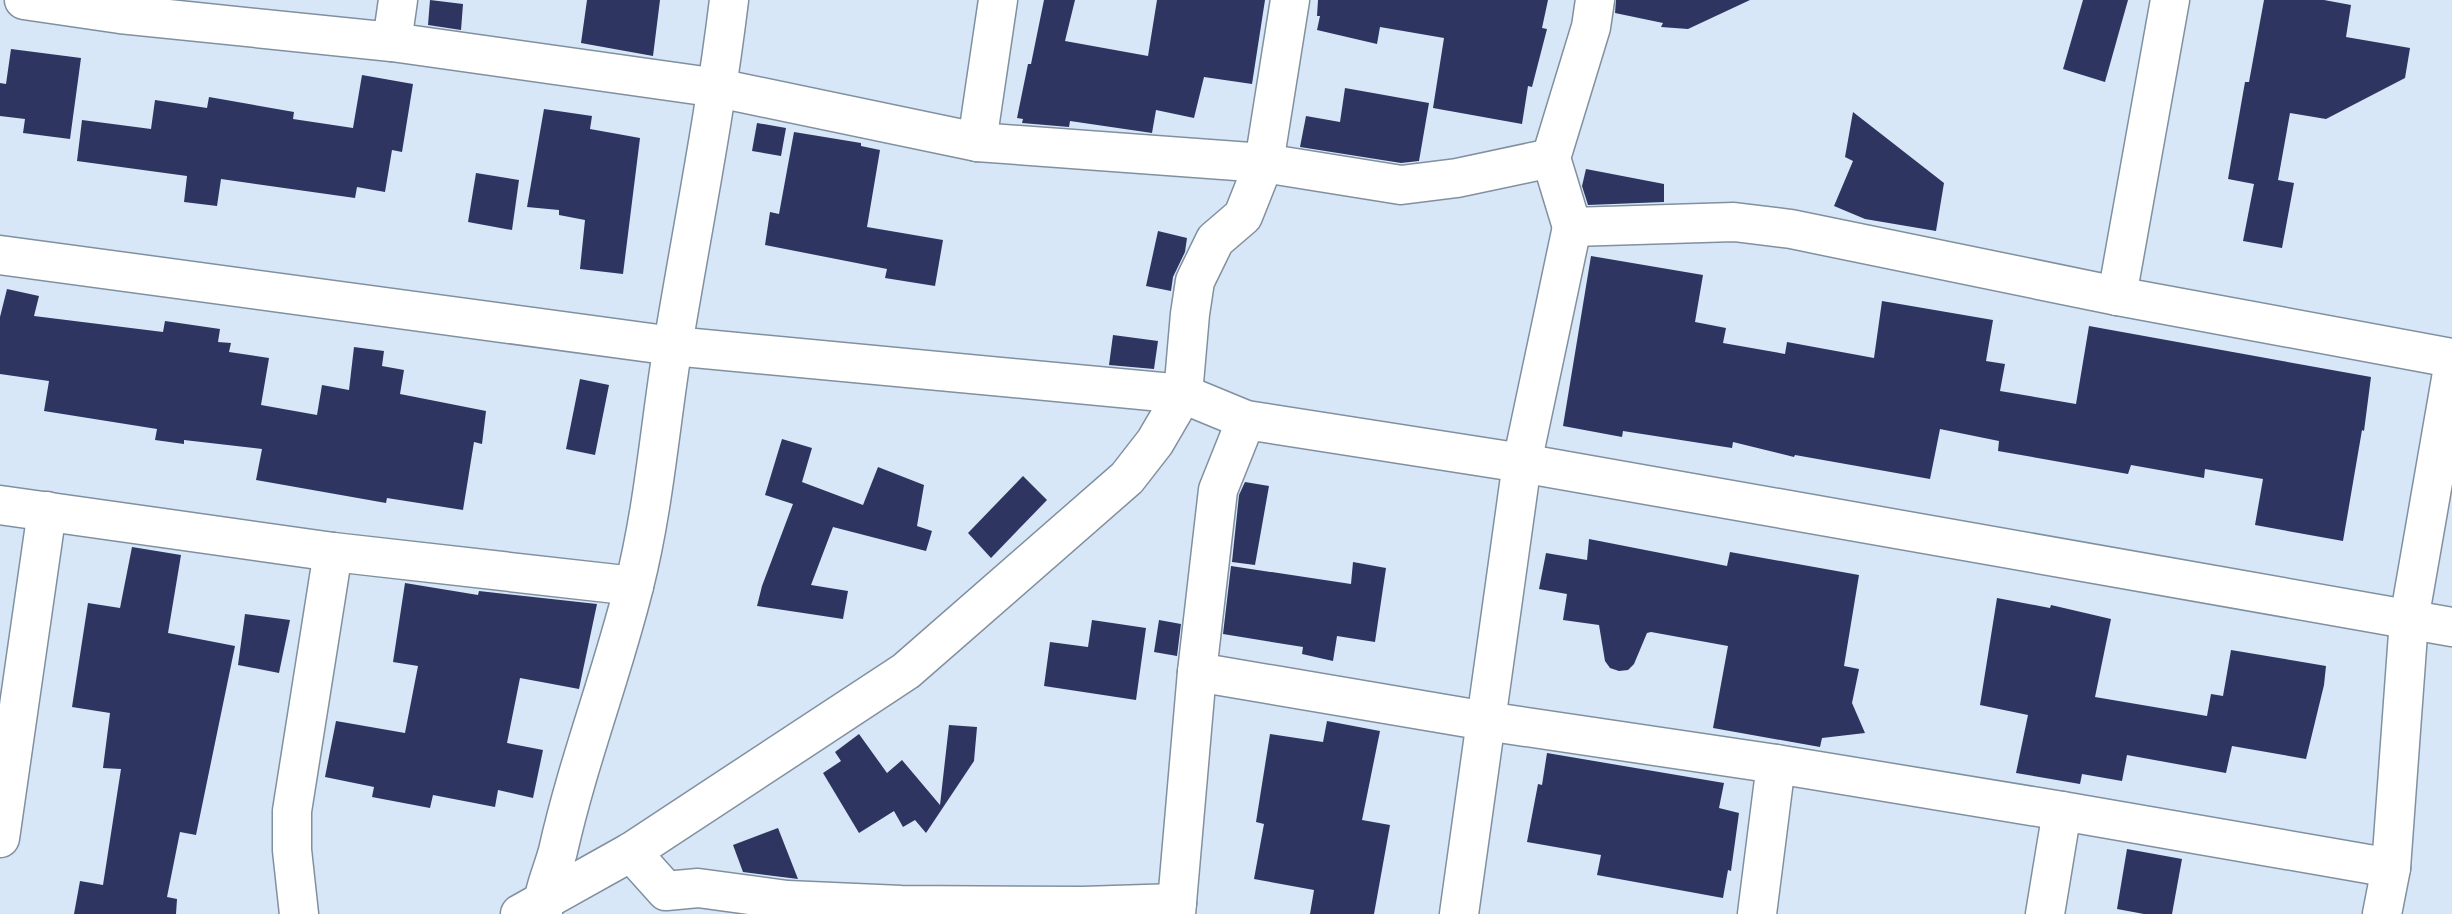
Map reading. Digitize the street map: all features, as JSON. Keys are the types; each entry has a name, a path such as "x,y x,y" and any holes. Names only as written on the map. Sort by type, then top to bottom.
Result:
{"street":[{"path":"24,0 121,7 718,88 978,142 1264,163 1401,185 1457,178 1551,158"},
{"path":"392,42 398,0"},
{"path":"535,909 551,879 565,819 634,586 718,88 729,0"},
{"path":"978,142 998,0"},
{"path":"535,909 631,852 906,671 1127,478 1155,442 1183,394 1195,281 1215,240 1243,216 1264,163 1290,0"},
{"path":"1459,914 1522,463 1572,227 1551,158 1591,27 1595,0"},
{"path":"2117,296 2170,0"},
{"path":"1572,227 1734,222 1791,229 2117,296 2452,358"},
{"path":"0,255 673,346 1183,394 1246,420 1522,463 2452,627"},
{"path":"2382,914 2390,867 2409,620 2452,373"},
{"path":"631,852 666,891 698,888 787,900 901,910 1083,906 1177,908 1197,672 1218,490 1246,420"},
{"path":"0,505 333,552 634,586"},
{"path":"0,838 47,511"},
{"path":"299,914 292,850 292,811 333,552"},
{"path":"1197,672 1486,721 1776,764 2390,867"},
{"path":"1757,914 1776,764"},
{"path":"2045,914 2062,811"}],"building":[{"path":"430,0 463,4 461,30 428,25"},
{"path":"587,0 660,0 653,56 581,43"},
{"path":"1044,0 1075,0 1065,41 1148,56 1157,0 1265,0 1252,84 1204,77 1194,118 1156,110 1152,133 1070,121 1069,127 1022,123 1023,119 1017,118"},
{"path":"1318,0 1548,0 1542,28 1547,29 1532,87 1528,86 1522,124 1433,108 1444,38 1380,27 1377,44 1317,30 1320,16 1317,16"},
{"path":"1616,0 1750,0 1688,29 1661,27 1663,23 1615,13"},
{"path":"2083,0 2128,0 2105,82 2063,69"},
{"path":"2264,0 2324,0 2351,5 2346,37 2410,48 2405,78 2326,119 2290,113 2278,180 2294,183 2282,248 2243,241 2254,184 2228,179 2245,82 2249,82"},
{"path":"11,49 81,58 70,139 23,133 25,119 0,116 0,83 6,84"},
{"path":"362,75 413,84 402,152 392,150 385,192 357,187 355,198 221,179 217,206 184,202 187,176 77,161 82,120 151,129 155,100 207,108 209,97 294,112 293,119 353,128"},
{"path":"1345,88 1429,103 1419,161 1401,163 1300,147 1306,116 1340,122"},
{"path":"544,109 592,116 590,129 640,138 623,274 580,269 585,220 559,215 559,210 527,207"},
{"path":"1853,112 1944,183 1936,231 1865,219 1834,206 1853,161 1845,157"},
{"path":"757,123 786,128 781,156 752,151"},
{"path":"794,132 861,143 861,146 880,150 867,227 943,240 935,286 885,278 887,269 765,245 770,212 779,214"},
{"path":"1586,169 1664,184 1664,202 1588,205 1582,186"},
{"path":"476,173 519,180 512,230 468,222"},
{"path":"1158,231 1187,238 1185,252 1173,277 1171,291 1146,286"},
{"path":"1591,256 1703,275 1695,322 1726,328 1723,343 1785,354 1787,342 1874,358 1882,301 1993,320 1986,361 2005,364 2000,391 2076,404 2089,326 2371,377 2364,431 2362,430 2343,541 2255,525 2263,479 2205,469 2204,478 2131,465 2128,474 1998,451 1999,441 1940,429 1930,479 1795,455 1794,457 1733,442 1732,448 1623,431 1622,437 1563,426"},
{"path":"7,289 39,296 34,316 163,332 165,321 220,329 218,342 231,343 229,352 269,358 261,405 317,415 322,385 349,390 354,347 384,351 382,366 404,370 400,394 486,411 482,444 474,442 463,510 387,498 386,503 256,480 262,449 184,440 184,444 155,440 157,429 44,411 49,381 0,374 0,317"},
{"path":"1113,335 1158,341 1154,369 1109,365"},
{"path":"580,379 609,385 595,455 566,449"},
{"path":"782,439 812,448 802,482 863,505 878,467 924,485 917,526 932,531 926,551 833,527 811,585 848,591 843,619 757,606 793,504 765,495"},
{"path":"1023,476 1047,500 991,558 968,533"},
{"path":"1245,482 1269,486 1255,565 1232,562 1239,495"},
{"path":"1589,539 1727,566 1730,552 1859,575 1844,666 1859,669 1852,703 1865,733 1822,738 1820,747 1713,728 1728,646 1651,632 1647,633 1634,664 1628,670 1610,668 1605,661 1599,625 1563,620 1567,594 1539,589 1546,553 1587,560"},
{"path":"132,547 181,555 168,633 235,646 196,835 180,832 167,897 177,899 176,914 74,914 80,881 103,885 121,769 103,768 110,713 72,707 88,603 120,608"},
{"path":"1353,562 1386,568 1375,642 1337,636 1333,661 1302,654 1303,647 1223,634 1231,566 1351,584"},
{"path":"405,583 478,595 479,591 597,604 579,689 520,678 507,743 543,750 533,798 498,790 495,807 433,795 430,808 372,797 374,787 325,777 336,721 405,733 418,666 393,662"},
{"path":"1997,598 2050,608 2051,605 2111,619 2095,697 2207,716 2211,694 2223,696 2231,650 2326,666 2306,759 2232,746 2226,773 2127,755 2122,781 2082,774 2080,784 2016,773 2028,715 1980,705"},
{"path":"245,614 290,620 279,673 238,665"},
{"path":"1092,620 1146,628 1136,700 1044,686 1050,642 1088,647"},
{"path":"1159,620 1181,624 1177,656 1154,652"},
{"path":"1327,721 1380,731 1362,820 1390,825 1374,914 1310,914 1314,890 1254,879 1264,824 1256,822 1270,734 1323,742"},
{"path":"949,725 977,727 974,761 926,833 915,820 903,827 894,811 859,833 823,773 841,761 835,752 859,734 887,773 902,760 940,805"},
{"path":"1547,753 1724,783 1719,808 1739,813 1731,871 1728,870 1723,898 1597,875 1601,855 1527,842 1538,784 1542,785"},
{"path":"778,828 798,879 743,872 733,845"},
{"path":"2127,849 2182,859 2172,914 2144,914 2117,909"}]}
